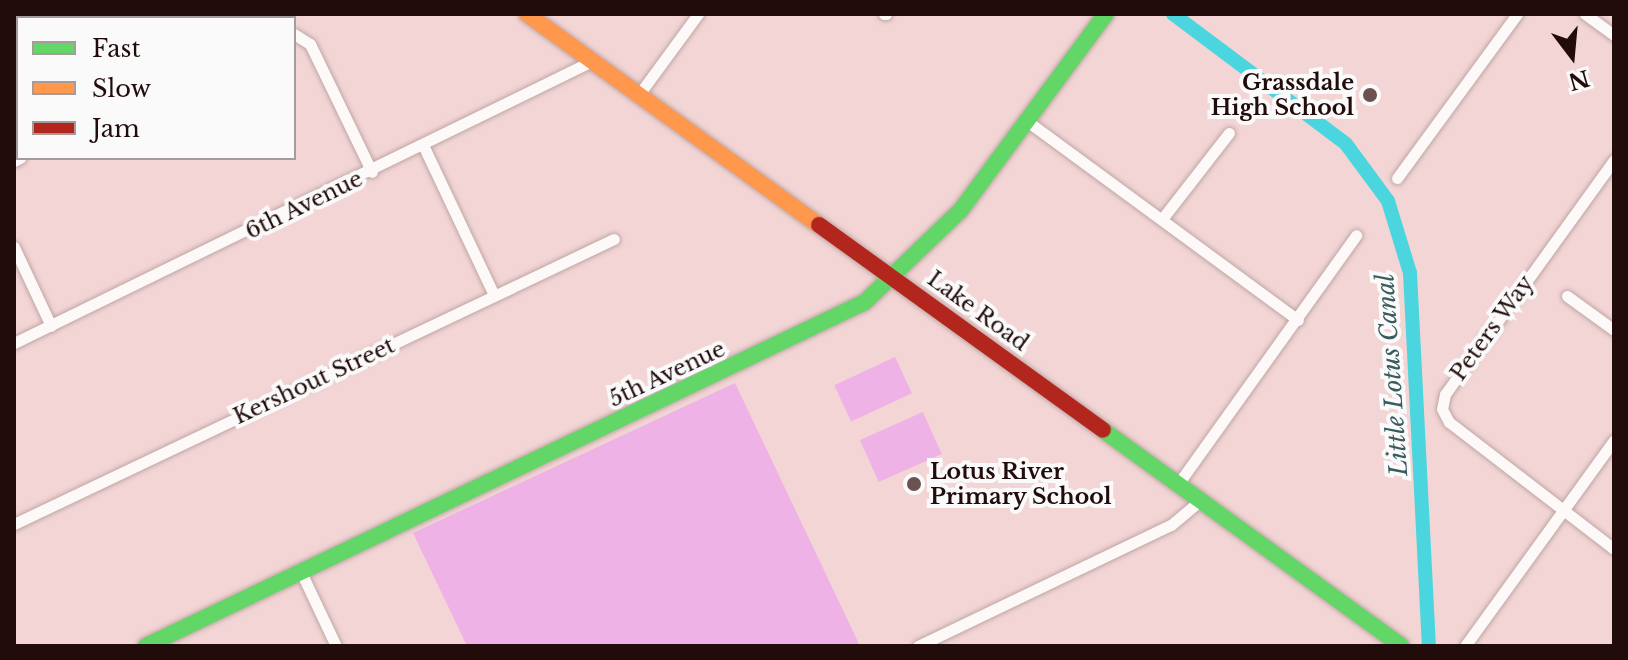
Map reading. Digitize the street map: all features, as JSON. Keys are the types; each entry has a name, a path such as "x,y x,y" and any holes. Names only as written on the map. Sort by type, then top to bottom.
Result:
{"main road":[{"name":"Lake Road","path":"527,14 1401,646"},
{"name":"5th Avenue","path":"146,646 796,339 896,278 1027,121 1106,14"}],"street":[{"path":"640,93 698,14"},
{"path":"1397,178 1517,14"},
{"path":"1585,14 1614,35"},
{"path":"296,35 310,44 372,172"},
{"name":"6th Avenue","path":"14,343 424,147 592,61"},
{"path":"1027,121 1298,320"},
{"path":"1162,219 1229,133"},
{"path":"424,147 494,295"},
{"name":"Peters Way","path":"1566,506 1449,422 1443,400 1614,160"},
{"path":"1178,484 1356,235"},
{"name":"Kershout Street","path":"14,524 614,239"},
{"path":"14,247 51,326"},
{"path":"1567,296 1614,330"},
{"path":"1465,646 1614,440"},
{"path":"918,646 1171,525 1200,501"},
{"path":"1566,506 1614,549"},
{"path":"301,572 336,646"}],"shaded area":[{"path":"895,357 912,393 851,422 834,385"},
{"path":"735,383 860,646 467,646 413,533"},
{"path":"923,412 942,454 879,482 860,440"}],"waterway":[{"name":"Little Lotus Canal","path":"1173,14 1346,144 1388,201 1410,273 1429,644"}],"traffic: fast":[{"path":"146,646 865,302 960,211 1106,14"},
{"path":"1103,430 1401,646"}],"traffic: slow":[{"path":"527,14 819,225"}],"traffic: jam":[{"path":"819,225 1103,430"}],"place":[{"name":"Grassdale High School","path":"1370,95"},
{"name":"Lotus River Primary School","path":"914,484"}]}
